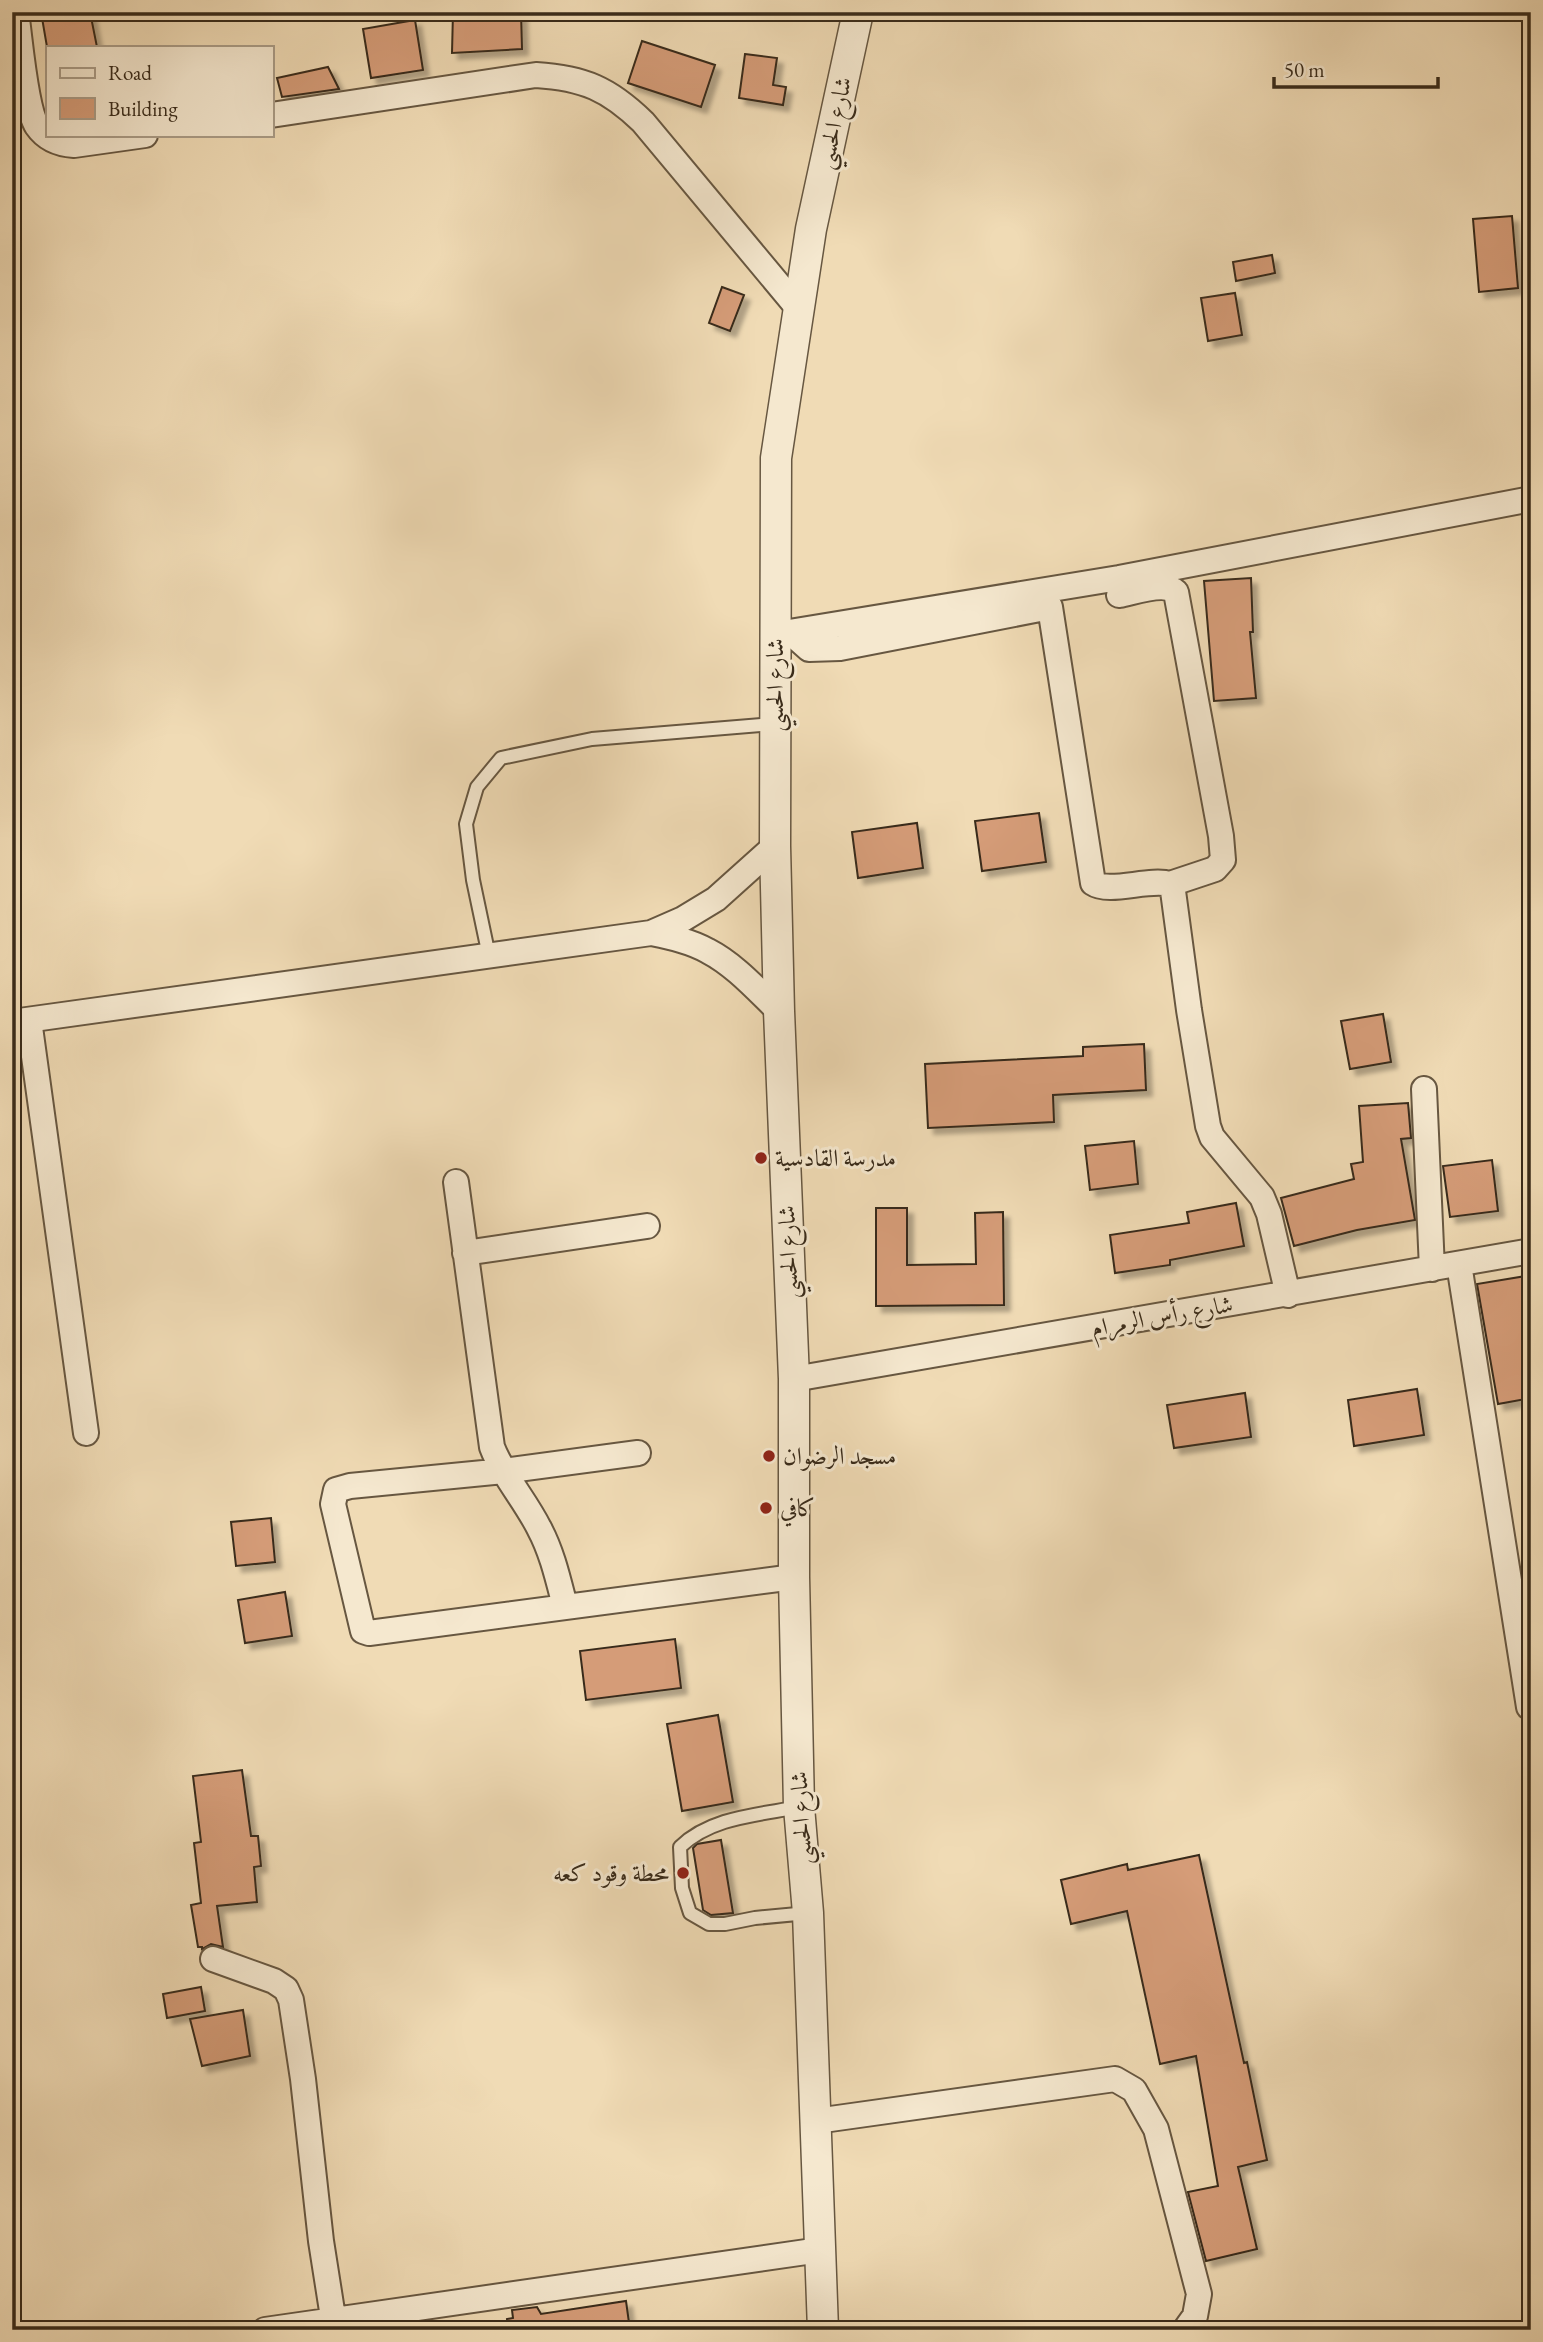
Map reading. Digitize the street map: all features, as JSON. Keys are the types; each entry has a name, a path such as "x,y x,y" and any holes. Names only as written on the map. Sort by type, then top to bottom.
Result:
{"street":[{"path":"16,12 30,108 33,118 46,135"},
{"name":"شارع الحسي","path":"823,2330 808,1913 799,1807 793,1379 779,1011 775,724 783,634 776,458 811,229 858,12"},
{"path":"273,115 536,75 566,77 595,86 621,101 643,122 798,308"},
{"path":"47,136 64,144 74,145 138,136"},
{"path":"783,634 1120,586 1531,499"},
{"path":"783,634 808,649 840,648 1051,607 1120,586 1173,589 1176,592 1221,836 1223,860 1215,869 1170,884 1160,881 1103,887 1093,883 1051,607"},
{"path":"86,1433 21,1021 651,933 684,919 716,899 775,846"},
{"path":"1170,884 1208,1126 1212,1137 1262,1196 1269,1214 1288,1295"},
{"path":"651,933 708,950 734,968 779,1011"},
{"path":"1424,1090 1432,1269"},
{"path":"456,1182 492,1447 539,1527 555,1567 565,1606"},
{"path":"465,1253 647,1226"},
{"name":"شارع رأس الرمرام","path":"793,1379 1531,1251"},
{"path":"1458,1264 1529,1707"},
{"path":"638,1453 504,1471 350,1486 336,1490 333,1504 363,1631 369,1633 794,1577"},
{"path":"214,1959 274,1981 286,1989 291,2000 333,2325"},
{"path":"816,2121 1115,2079 1134,2090 1156,2129 1199,2294 1195,2316 1185,2330"},
{"path":"265,2330 333,2325 820,2250"}],"lane":[{"path":"489,956 473,880 466,824 477,787 501,758 592,739 775,724"},
{"path":"799,1807 722,1822 692,1836 680,1847 682,1888 690,1913 709,1924 808,1913"}],"building":[{"path":"41,12 90,12 97,46 47,46"},
{"path":"453,12 521,12 522,49 452,53"},
{"path":"415,20 423,70 371,78 363,29"},
{"path":"642,41 715,65 701,107 628,83"},
{"path":"745,54 777,58 773,85 786,87 783,105 739,98"},
{"path":"328,67 339,89 282,97 277,78"},
{"path":"1512,216 1518,288 1479,292 1473,219"},
{"path":"1272,255 1275,273 1236,281 1233,262"},
{"path":"722,287 744,295 730,331 709,323"},
{"path":"1235,293 1242,335 1208,341 1201,298"},
{"path":"1251,578 1253,632 1250,632 1256,698 1214,701 1204,581"},
{"path":"1039,813 1046,862 982,871 975,821"},
{"path":"917,823 923,868 858,878 852,832"},
{"path":"1383,1014 1391,1062 1350,1069 1341,1021"},
{"path":"1144,1044 1146,1090 1053,1095 1054,1122 928,1128 925,1064 1083,1056 1083,1047"},
{"path":"1408,1103 1411,1138 1401,1139 1415,1220 1357,1230 1294,1246 1281,1198 1354,1179 1351,1164 1363,1162 1359,1106"},
{"path":"1134,1141 1138,1184 1090,1190 1085,1146"},
{"path":"1492,1160 1498,1211 1450,1217 1443,1166"},
{"path":"1236,1203 1244,1246 1170,1260 1170,1265 1115,1273 1110,1235 1189,1223 1187,1212"},
{"path":"876,1208 907,1208 907,1265 976,1264 975,1213 1003,1212 1004,1305 876,1306"},
{"path":"1526,1276 1531,1303 1531,1398 1498,1404 1477,1284"},
{"path":"1417,1389 1424,1435 1354,1446 1348,1400"},
{"path":"1245,1393 1251,1437 1174,1448 1167,1405"},
{"path":"271,1518 275,1562 236,1566 231,1522"},
{"path":"285,1592 292,1636 245,1643 238,1600"},
{"path":"675,1639 681,1688 586,1700 580,1651"},
{"path":"718,1715 733,1802 682,1811 667,1724"},
{"path":"242,1770 251,1836 258,1836 261,1866 254,1867 257,1902 217,1906 223,1947 211,1944 202,1949 198,1947 191,1905 201,1903 194,1843 201,1842 193,1776"},
{"path":"721,1840 733,1913 711,1915 703,1910 693,1848 697,1844"},
{"path":"1199,1855 1267,2160 1238,2167 1257,2249 1206,2261 1188,2192 1218,2186 1196,2056 1160,2064 1127,1911 1071,1924 1061,1880 1127,1864 1128,1870"},
{"path":"201,1987 205,2011 167,2018 163,1994"},
{"path":"243,2010 250,2056 202,2066 190,2019"},
{"path":"626,2301 630,2330 508,2330 507,2319 513,2318 512,2310 537,2307 541,2314"}],"place":[{"name":"مدرسة القادسية","path":"761,1158"},
{"name":"مسجد الرضوان","path":"769,1456"},
{"name":"كافي","path":"766,1508"},
{"name":"محطة وقود كعه","path":"683,1873"}]}
